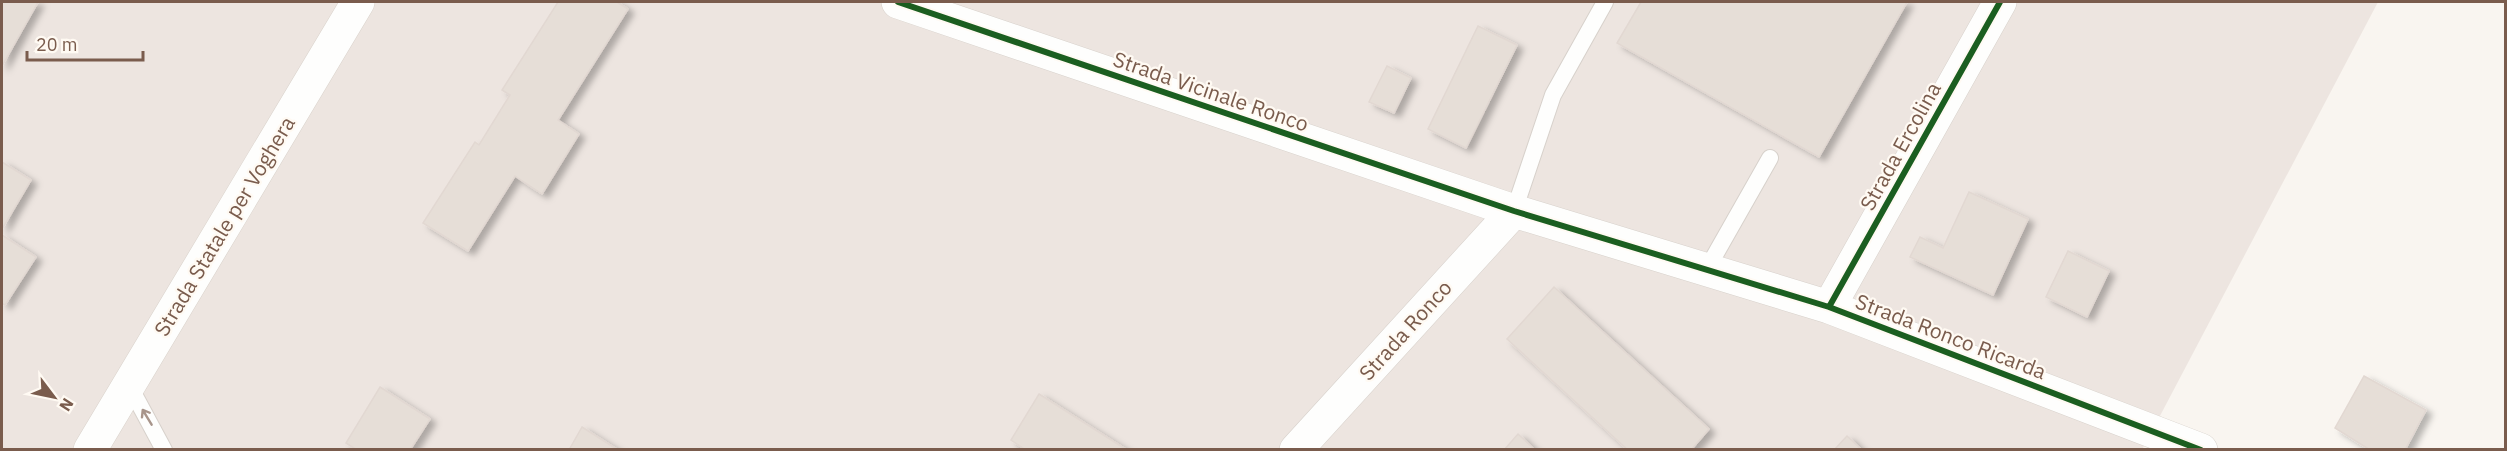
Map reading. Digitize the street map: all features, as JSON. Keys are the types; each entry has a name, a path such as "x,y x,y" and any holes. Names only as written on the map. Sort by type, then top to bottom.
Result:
{"street":[{"name":"Strada Statale per Voghera","path":"90,450 358,2"},
{"name":"Strada Vicinale Ronco","path":"897,2 1514,211"},
{"name":"Strada Ercolina","path":"1829,307 2000,2"},
{"name":"Strada Ronco Ricarda","path":"1514,211 1829,307 2201,450"},
{"name":"Strada Ronco","path":"1296,450 1514,211"}],"lane":[{"path":"1514,211 1553,95 1605,2"},
{"path":"1707,269 1770,158"},
{"path":"129,385 164,450"}],"shaded area":[{"path":"2,2 2378,2 2142,450 2,449"}],"building":[{"path":"2,2 38,2 2,66"},
{"path":"558,2 617,2 628,9 558,120 579,134 542,194 515,176 468,251 423,223 475,142 479,145 510,95 502,90"},
{"path":"1641,2 1907,2 1819,157 1617,43"},
{"path":"1478,26 1517,45 1466,148 1428,129"},
{"path":"1387,66 1411,78 1394,113 1369,102"},
{"path":"2,162 31,180 2,229"},
{"path":"1969,192 2028,219 1993,295 1910,257 1920,237 1943,248"},
{"path":"2,235 36,257 5,305 2,303"},
{"path":"2068,251 2109,271 2087,317 2046,297"},
{"path":"1554,287 1709,429 1691,450 1628,450 1507,339"},
{"path":"2364,376 2426,410 2405,450 2370,450 2335,428"},
{"path":"380,387 430,419 410,450 357,450 346,443"},
{"path":"1039,394 1127,450 1026,450 1011,440"},
{"path":"582,427 618,450 569,450"},
{"path":"1518,434 1535,450 1504,450"},
{"path":"1847,436 1862,450 1834,450"}],"cycle path":[{"path":"898,2 1514,211 1829,307 2201,450"},
{"path":"1829,307 2000,2"}]}
